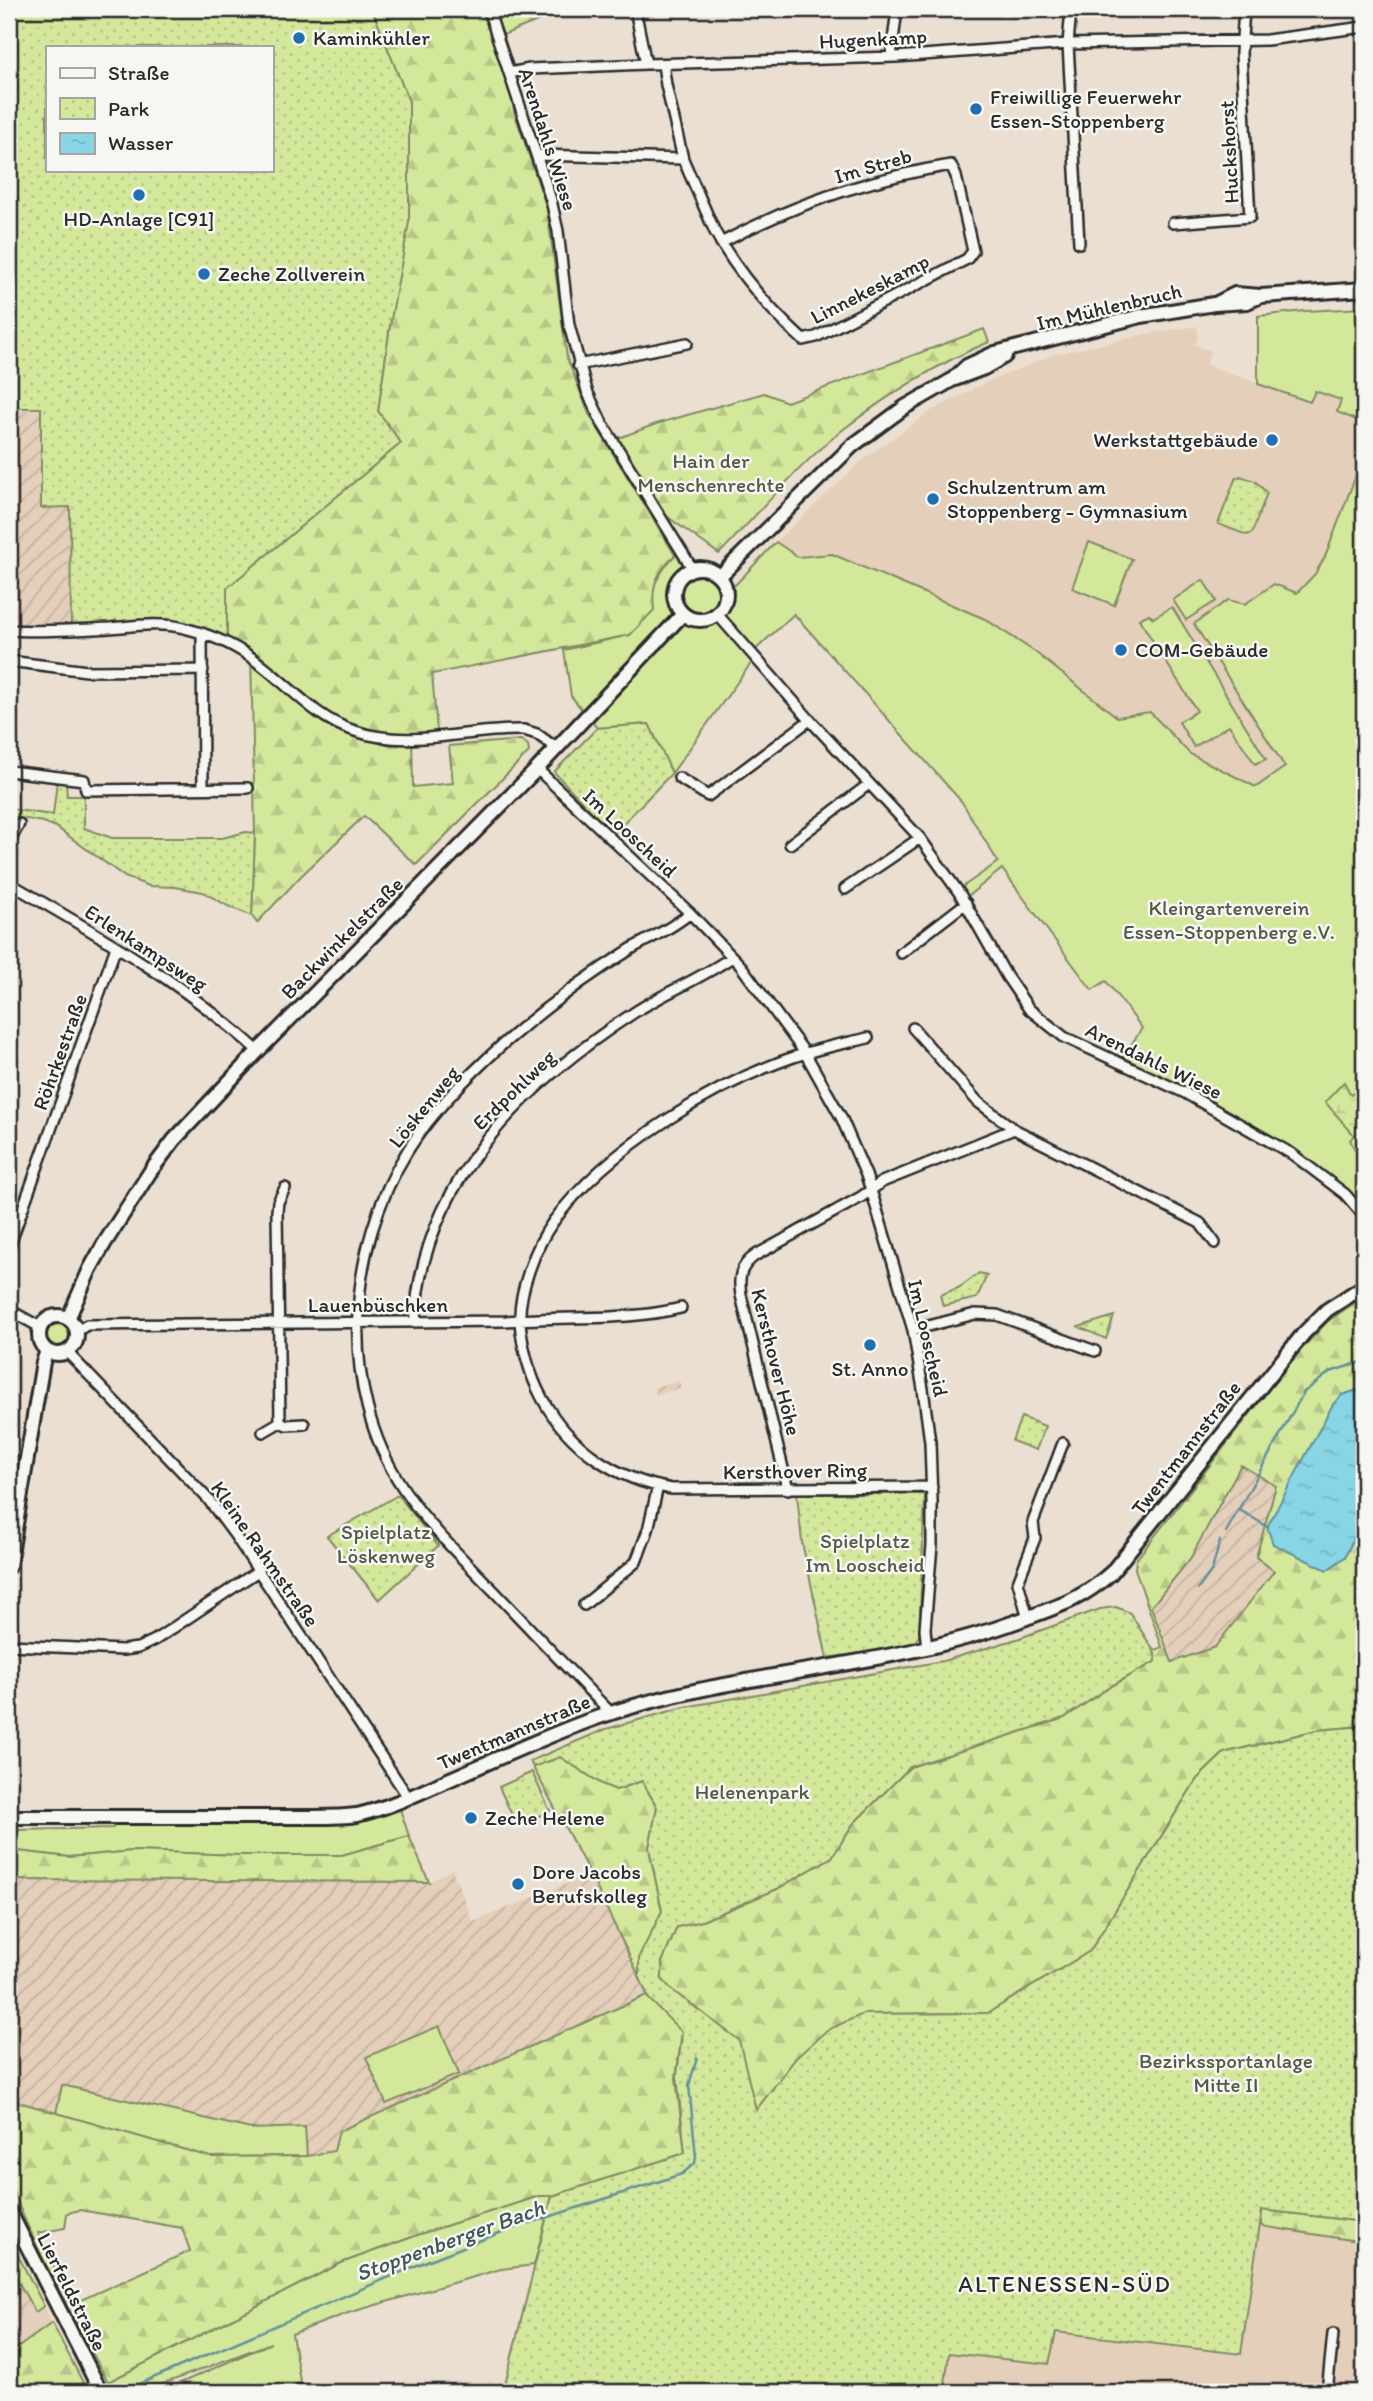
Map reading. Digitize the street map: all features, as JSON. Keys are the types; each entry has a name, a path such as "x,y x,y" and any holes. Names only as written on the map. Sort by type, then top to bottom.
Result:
{"main road":[{"name":"Im Mühlenbruch","path":"720,576 852,446 905,407 952,380 990,365 1013,350 1141,316 1214,304 1247,302 1261,296 1364,289"},
{"path":"692,568 706,568 720,576 726,593 724,604 717,614 699,620 683,614 675,602 674,587 682,574 692,568"},
{"name":"Backwinkelstraße","path":"68,1319 99,1252 149,1172 174,1140 258,1051 537,769 683,614"},
{"name":"Twentmannstraße","path":"9,1817 345,1816 387,1806 539,1740 611,1713 678,1695 927,1649 970,1638 1028,1618 1081,1597 1111,1573 1304,1333 1326,1310 1364,1286"},
{"path":"61,1316 68,1319 77,1331 75,1343 67,1352 58,1354 47,1351 40,1341 40,1327 51,1317 61,1316"},
{"path":"9,1566 47,1351"},
{"name":"Lierfeldstraße","path":"9,2210 100,2392"},
{"path":"298,2392 314,2392"}],"street":[{"name":"Arendahls Wiese","path":"488,9 555,217 569,325 578,365 602,423 692,568"},
{"path":"635,9 646,64"},
{"path":"891,57 897,9"},
{"path":"1071,9 1068,44 1079,243"},
{"name":"Huckshorst","path":"1173,223 1250,217 1242,41 1244,9"},
{"name":"Hugenkamp","path":"509,73 530,69 646,64 891,57 1068,44 1267,40 1364,27"},
{"name":"Linnekeskamp","path":"663,64 683,159 721,243 755,292 803,340 807,341 971,254"},
{"path":"537,155 683,159"},
{"name":"Im Streb","path":"721,243 744,230 836,194 951,165 956,176 973,251 971,254"},
{"path":"578,365 687,343"},
{"name":"Arendahls Wiese","path":"717,614 810,720 920,838 966,903 1017,993 1029,1009 1064,1037 1185,1093 1292,1154 1328,1180 1364,1216"},
{"path":"9,631 153,625 180,627 237,648 314,710 353,731 400,740 524,730 537,734 556,748"},
{"path":"202,633 203,787"},
{"path":"9,661 87,671 203,670"},
{"path":"679,778 708,796 810,720"},
{"name":"Im Looscheid","path":"537,769 732,957 771,1004 806,1053 841,1117 871,1190 913,1330 927,1415 932,1487 932,1545 925,1629 927,1649"},
{"path":"9,771 84,780 86,790 248,788"},
{"path":"790,844 869,784"},
{"path":"9,843 19,824"},
{"path":"845,889 920,838"},
{"name":"Erlenkampsweg","path":"9,883 188,993 258,1051"},
{"path":"901,953 966,903"},
{"name":"Löskenweg","path":"611,1713 442,1538 403,1488 384,1452 370,1410 360,1360 358,1323 363,1266 377,1215 396,1172 425,1126 463,1083 529,1022 586,979 690,914"},
{"name":"Röhrkestraße","path":"9,1247 116,947"},
{"name":"Erdpohlweg","path":"415,1322 418,1287 429,1241 450,1192 478,1149 525,1100 590,1044 653,1001 732,957"},
{"path":"914,1028 978,1102 1014,1129 1200,1223 1215,1243"},
{"path":"806,1053 868,1038"},
{"name":"Kersthover Ring","path":"806,1053 753,1074 702,1099 636,1142 566,1206 541,1242 527,1282 520,1320 528,1362 550,1412 566,1434 602,1463 620,1473 657,1486 699,1490 932,1487"},
{"path":"871,1190 882,1182 1014,1129"},
{"path":"280,1422 277,1211 285,1188"},
{"name":"Kersthover Höhe","path":"788,1489 741,1295 739,1276 743,1266 756,1255 871,1190"},
{"name":"Lauenbüschken","path":"77,1331 87,1325 358,1323 632,1316 681,1308"},
{"path":"9,1310 40,1327"},
{"path":"913,1330 975,1314 997,1315 1095,1351"},
{"name":"Kleine Rahmstraße","path":"67,1352 208,1499 408,1797"},
{"path":"280,1422 287,1425 304,1424"},
{"path":"263,1432 280,1422"},
{"path":"1028,1618 1018,1582 1035,1538 1032,1522 1063,1443"},
{"path":"584,1605 636,1562 648,1530 657,1486"},
{"path":"9,1645 123,1650 138,1648 155,1640 258,1571"},
{"path":"1327,2392 1334,2334"}],"shaded area":[{"path":"1197,326 1195,345 1211,351 1206,365 1310,402 1315,391 1341,401 1337,412 1364,423 1364,454 1325,557 1315,574 1297,593 1274,585 1245,604 1194,624 1285,767 1256,787 1189,754 1150,712 1117,717 1035,652 985,619 832,555 798,557 776,542 865,458 931,411 987,382 1053,355"},
{"path":"9,410 40,410 41,508 70,506 71,627 9,627"},
{"path":"679,1381 681,1388 656,1395 654,1387"},
{"path":"1241,1464 1276,1486 1256,1557 1274,1571 1215,1647 1172,1663 1151,1606 1190,1559"},
{"path":"452,1869 473,1922 590,1874 647,1995 339,2131 335,2151 307,2156 305,2127 251,2129 62,2085 56,2113 15,2101 16,1880 429,1882"},
{"path":"1261,2226 1364,2242 1364,2392 944,2392 948,2353 1049,2364 1055,2331 1241,2354"},
{"path":"9,2265 35,2312 9,2303"},
{"path":"9,2303 34,2312 44,2306 52,2323 9,2354"}],"green space":[{"name":"Zeche Zollverein","path":"9,9 372,9 409,102 409,222 378,411 401,443 227,588 227,639 202,630 71,627 70,507 41,508 41,408 9,408"},
{"path":"372,9 486,9 508,73 514,111 547,209 567,358 589,414 675,555 657,580 653,593 654,610 630,635 432,674 437,731 412,734 413,787 453,783 449,746 521,740 528,745 529,752 416,865 364,816 300,877 257,923 252,916 255,833 251,654 227,639 226,588 401,443 378,411 390,325 409,102"},
{"path":"490,9 567,9 498,37"},
{"path":"1364,308 1364,423 1337,412 1341,400 1315,391 1310,402 1258,384 1258,316"},
{"name":"Hain der Menschenrechte","path":"984,329 989,342 914,380 828,442 719,554 661,512 616,439 656,424 764,393 787,402"},
{"name":"Kleingartenverein Essen-Stoppenberg e.V.","path":"1364,454 1364,1212 1330,1178 1121,1061 1142,1028 1106,981 1092,990 1002,869 964,899 958,890 998,862 962,802 794,614 751,654 754,659 672,773 649,724 597,728 571,696 564,650 630,635 656,582 675,555 692,568 710,569 735,585 776,542 798,557 832,554 985,619 1035,652 1117,717 1150,712 1190,754 1256,787 1285,767 1194,624 1228,600 1245,604 1274,584 1297,593 1315,574 1325,557"},
{"path":"1236,477 1255,481 1267,493 1252,533 1247,535 1218,524"},
{"path":"1089,542 1132,559 1114,605 1072,588"},
{"path":"1203,580 1216,601 1186,620 1173,600"},
{"path":"1172,607 1266,759 1255,764 1229,725 1194,747 1179,722 1197,711 1139,619 1149,614 1153,618"},
{"path":"649,724 672,773 613,834 554,772 597,728"},
{"path":"57,781 66,783 67,796 84,796 84,828 112,838 222,838 246,832 255,833 252,916 203,892 149,886 125,877 56,827 9,816 9,809 53,815"},
{"path":"1344,1082 1351,1095 1364,1085 1364,1168 1350,1140 1354,1135 1325,1102"},
{"path":"979,1273 987,1275 977,1298 943,1306 940,1295 960,1287"},
{"path":"1364,1296 1364,1388 1342,1395 1345,1557 1364,1515 1364,1726 1317,1730 1224,1753 1197,1779 1090,1951 988,2013 863,2014 796,2058 756,2110 662,1979 662,1962 677,1927 702,1921 777,1889 832,1857 853,1824 910,1767 1064,1718 1111,1686 1156,1661 1154,1651 1162,1647 1135,1569 1136,1560 1296,1355 1327,1322","holes":["1241,1465 1276,1486 1256,1557 1274,1571 1215,1647 1172,1662 1151,1607 1190,1559"]},
{"path":"1114,1316 1106,1339 1079,1327"},
{"path":"58,1323 66,1327 70,1335 66,1343 58,1347 50,1343 46,1335 50,1327"},
{"path":"1021,1417 1045,1426 1036,1450 1012,1441"},
{"name":"Spielplatz Im Looscheid","path":"797,1494 925,1494 919,1636 912,1645 827,1658 802,1542"},
{"name":"Spielplatz Löskenweg","path":"398,1495 438,1546 379,1600 327,1536"},
{"path":"1116,1607 1130,1613 1154,1651 1156,1661 1111,1686 1064,1718 910,1767 853,1824 832,1857 777,1889 702,1921 677,1927 662,1962 662,1979 672,1990 739,2040 756,2110 796,2058 827,2030 863,2014 988,2013 1090,1951 1197,1779 1224,1753 1317,1730 1364,1726 1364,2222 1262,2210 1241,2354 1056,2332 1049,2364 949,2353 944,2392 503,2392 552,2196 685,2153 677,2076 682,2032 647,1997 639,1976 639,1957 662,1911 649,1848 657,1807 642,1781 616,1790 560,1757 533,1767 530,1761 606,1729 685,1707 943,1661 1017,1639 1100,1609"},
{"path":"560,1757 616,1790 642,1781 657,1807 649,1848 662,1911 640,1957 639,1976 590,1874 533,1767"},
{"path":"532,1772 550,1811 517,1826 499,1787"},
{"path":"398,1803 409,1836 342,1855 133,1851 69,1857 9,1850 9,1833 17,1830 113,1828 113,1822 316,1818"},
{"path":"409,1836 429,1882 16,1880 15,2101 210,2157 307,2156 334,2151 339,2131 647,1995 682,2031 676,2078 685,2153 552,2196 539,2196 423,2233 341,2263 108,2382 43,2258 9,2181 9,1850 69,1857 133,1851 342,1855","holes":["80,2210 182,2228 190,2251 72,2304 38,2233 65,2228 67,2213"]},
{"path":"439,2026 459,2074 386,2104 366,2057"},
{"path":"62,2085 251,2129 305,2127 307,2156 210,2157 56,2113"},
{"path":"540,2196 552,2196 534,2265 501,2269 348,2313 292,2334 301,2387 284,2386 249,2392 160,2392 271,2343 142,2392 113,2392 108,2382 341,2263 423,2233"},
{"path":"1262,2210 1364,2222 1364,2242 1261,2226"},
{"path":"9,2238 44,2306 35,2312 9,2265"},
{"path":"52,2323 88,2392 9,2392 9,2354"}],"water":[{"path":"1364,1388 1364,1515 1345,1557 1327,1570 1273,1544 1267,1527 1333,1404 1342,1395"}],"waterway":[{"name":"Stoppenberger Bach","path":"1226,1532 1304,1392 1330,1372 1364,1361"},
{"path":"1238,1509 1268,1527"},
{"name":"Stoppenberger Bach","path":"1198,1589 1212,1570 1220,1541"},
{"name":"Stoppenberger Bach","path":"120,2392 427,2261 502,2232 682,2174 695,2163 696,2157 689,2085 697,2058"}],"place":[{"name":"Kaminkühler","path":"299,38"},
{"name":"Freiwillige Feuerwehr Essen-Stoppenberg","path":"976,109"},
{"name":"HD-Anlage [C91]","path":"139,195"},
{"name":"Zeche Zollverein","path":"204,274"},
{"name":"Werkstattgebäude","path":"1272,440"},
{"name":"Schulzentrum am Stoppenberg - Gymnasium","path":"933,499"},
{"name":"COM-Gebäude","path":"1121,650"},
{"name":"St. Anno","path":"870,1345"},
{"name":"Zeche Helene","path":"471,1818"},
{"name":"Dore Jacobs Berufskolleg","path":"518,1884"}],"district":[{"name":"ALTENESSEN-SÜD","path":"1065,2284"}],"park label":[{"name":"Helenenpark","path":"752,1792"},
{"name":"Bezirkssportanlage Mitte II","path":"1226,2073"}]}
